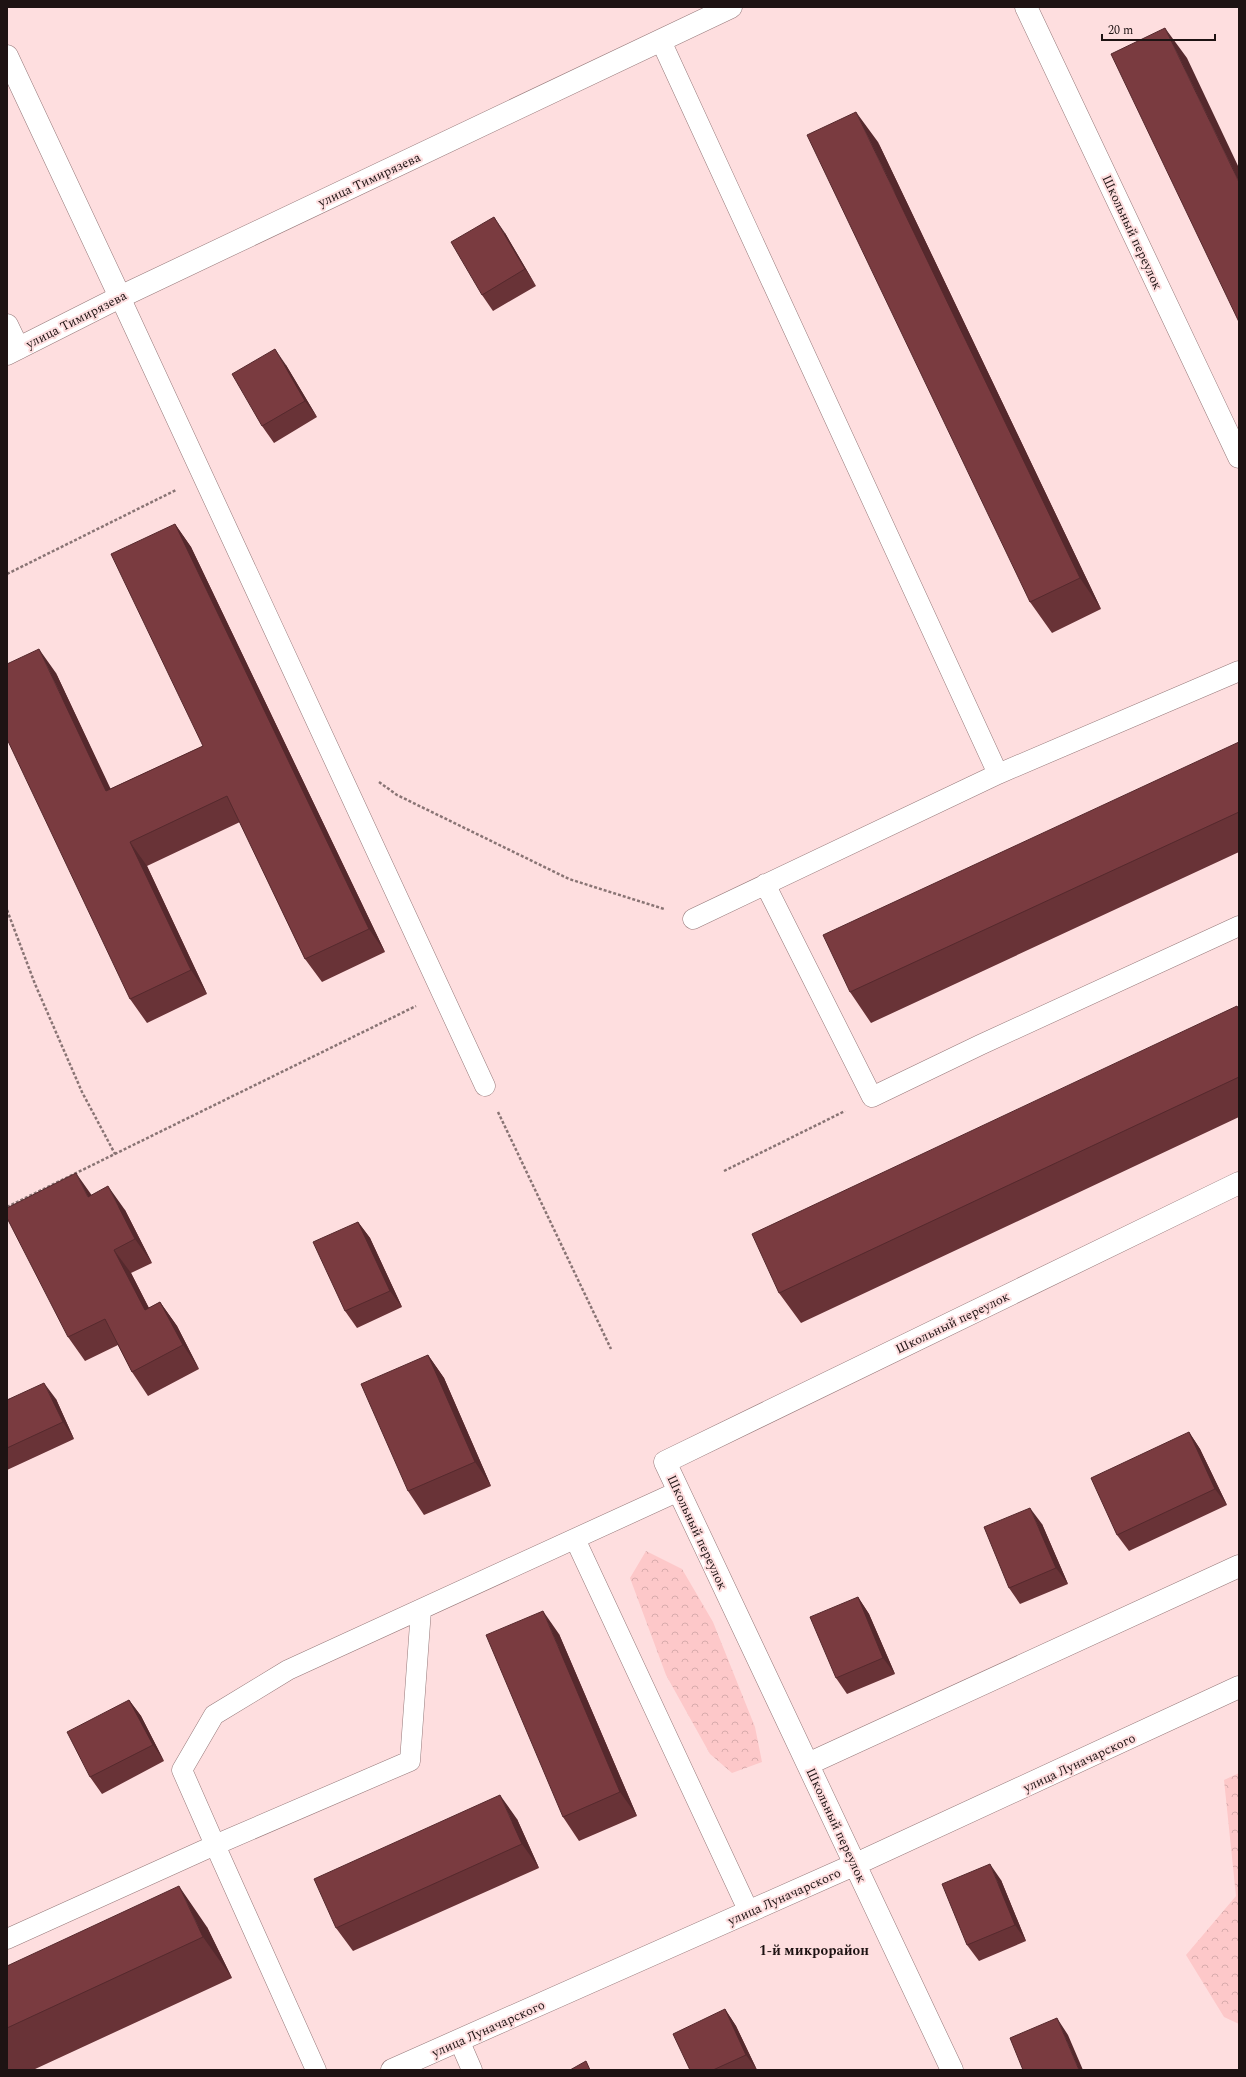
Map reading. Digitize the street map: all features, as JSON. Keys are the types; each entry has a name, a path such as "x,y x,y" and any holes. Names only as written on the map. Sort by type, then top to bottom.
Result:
{"street":[{"name":"улица Тимирязева","path":"12,351 120,297 732,7"},
{"name":"Школьный переулок","path":"1026,7 1239,458"},
{"path":"7,56 120,297"},
{"path":"7,325 12,351"},
{"name":"Школьный переулок","path":"952,2070 665,1462 1239,1183"},
{"path":"808,1764 1239,1566"},
{"name":"улица Луначарского","path":"392,2070 856,1864 1239,1687"}],"lane":[{"path":"661,41 998,774"},
{"path":"120,297 486,1086"},
{"path":"693,919 998,774 1239,671"},
{"path":"765,884 872,1097 980,1045 1239,926"},
{"path":"316,2070 214,1845 182,1770 214,1715 288,1670 679,1491"},
{"path":"575,1538 749,1912"},
{"path":"7,1939 214,1845 410,1761 421,1610"},
{"path":"459,2040 472,2070"}],"path":[{"path":"7,574 203,477"},
{"path":"378,781 397,795 569,879 693,919"},
{"path":"7,910 35,984 82,1092 115,1154"},
{"path":"7,1207 442,993"},
{"path":"486,1086 611,1348"},
{"path":"724,1171 872,1097"}],"green space":[{"path":"646,1551 682,1569 713,1622 755,1727 762,1762 732,1773 710,1754 666,1675 630,1578"},
{"path":"1239,1773 1239,2024 1224,2017 1186,1955 1236,1896 1224,1780"}],"building":[{"path":"1165,28 1239,182 1239,322 1111,54"},
{"path":"856,112 1080,578 1030,602 807,135"},
{"path":"494,217 525,269 482,295 451,242"},
{"path":"275,349 305,401 262,426 232,374"},
{"path":"175,524 369,929 305,959 227,796 130,842 191,970 130,999 7,739 7,664 39,649 106,791 203,746 111,554"},
{"path":"1239,742 1239,812 850,992 823,935"},
{"path":"1237,1006 1239,1010 1239,1077 779,1293 752,1234"},
{"path":"76,1173 88,1197 108,1186 135,1239 114,1250 145,1310 160,1302 183,1345 132,1372 105,1319 68,1337 7,1218 7,1208"},
{"path":"358,1222 390,1291 345,1311 313,1242"},
{"path":"428,1355 475,1462 408,1491 361,1384"},
{"path":"44,1383 63,1422 7,1448 7,1400"},
{"path":"1189,1432 1215,1489 1117,1535 1091,1478"},
{"path":"1030,1508 1056,1568 1009,1588 984,1527"},
{"path":"858,1597 883,1658 836,1678 810,1617"},
{"path":"543,1611 620,1792 563,1817 486,1635"},
{"path":"129,1700 153,1745 90,1777 67,1732"},
{"path":"500,1795 522,1844 336,1928 314,1879"},
{"path":"990,1864 1015,1925 967,1945 942,1884"},
{"path":"179,1886 203,1937 7,2028 7,1966"},
{"path":"725,2009 746,2055 713,2070 690,2070 673,2034"},
{"path":"1057,2018 1079,2070 1023,2070 1010,2038"},
{"path":"586,2061 590,2070 570,2070"}],"district":[{"name":"1-й микрорайон","path":"814,1950"}]}
